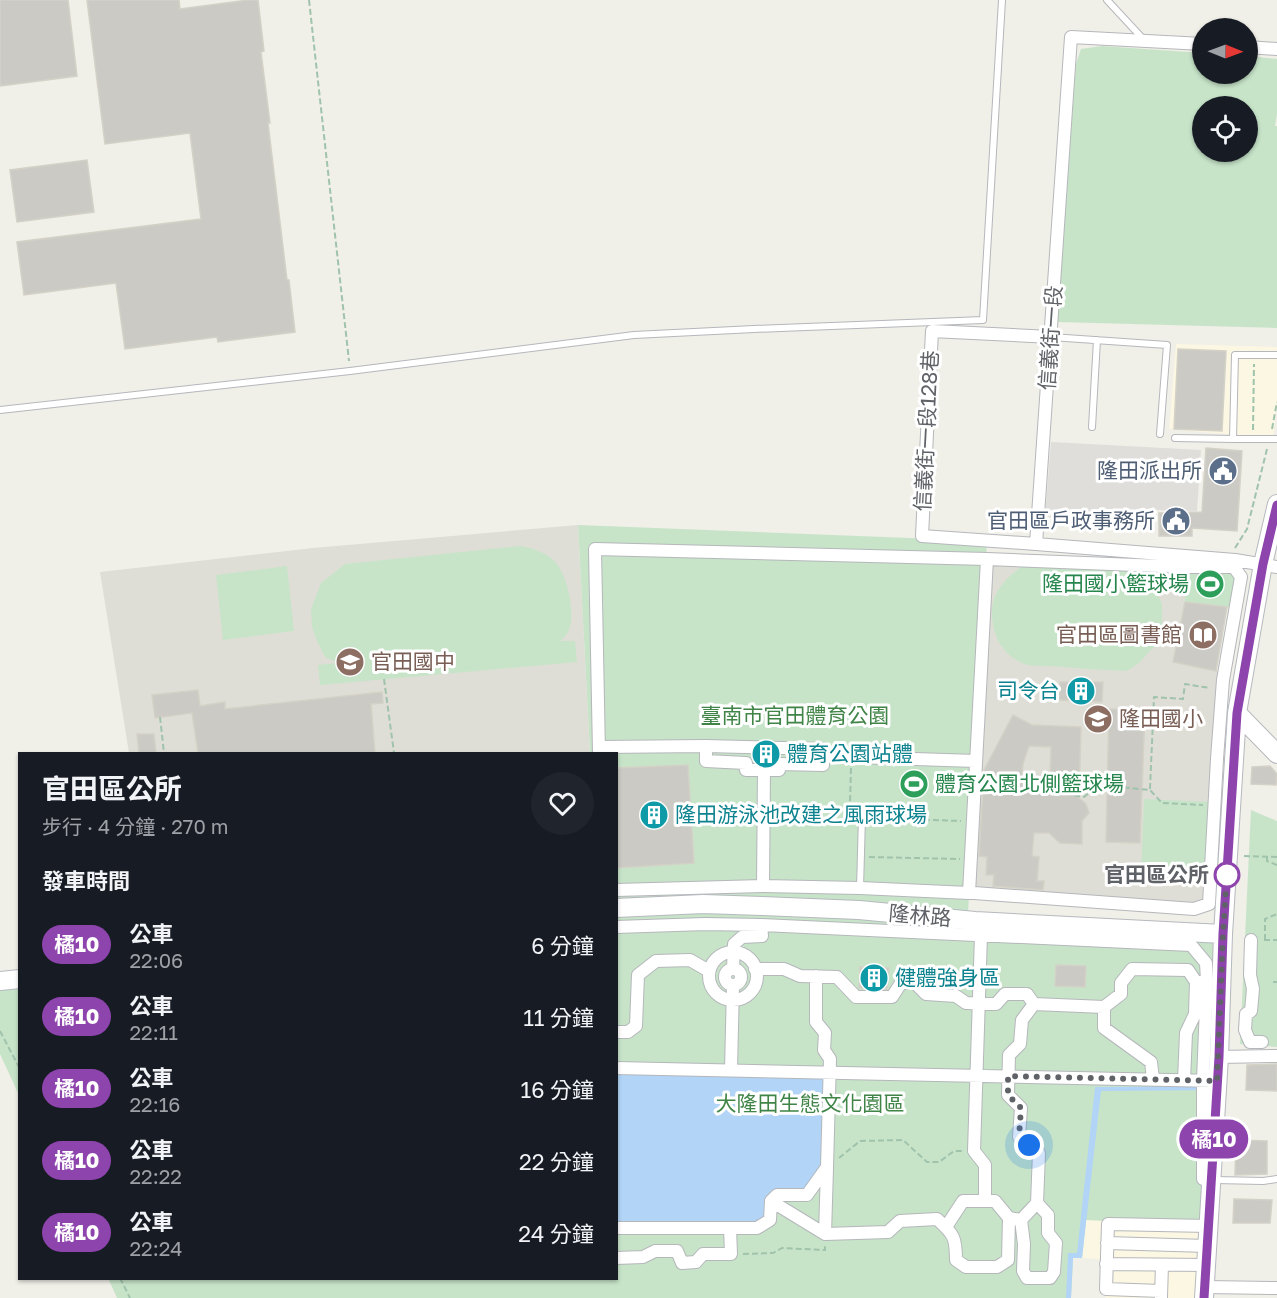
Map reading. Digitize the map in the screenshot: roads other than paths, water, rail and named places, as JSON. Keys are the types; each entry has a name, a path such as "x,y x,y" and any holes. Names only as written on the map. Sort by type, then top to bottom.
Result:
{"street":[{"name":"信義街一段","path":"1036,544 1071,37 1192,43"},
{"path":"1258,48 1277,49"},
{"name":"信義街一段128巷","path":"1036,544 922,536 932,331 1051,337"},
{"path":"1277,504 1270,565 1237,713 1223,934 1219,1057 1210,1081 1205,1293 1277,1288"},
{"path":"1036,544 1235,560 1270,565"},
{"path":"618,890 763,886 860,888 969,893 1194,909 1209,904 1222,689 1241,577 1234,567 595,549 599,750 706,746 823,749 823,765 779,764 779,770 746,770 746,763 706,761 706,746"},
{"path":"969,893 987,559"},
{"path":"1237,713 1277,754"},
{"path":"823,756 976,761"},
{"path":"763,886 764,770"},
{"name":"隆林路","path":"618,908 703,904 773,906 860,910 975,921 1223,934"},
{"path":"618,927 761,924 1191,945 1206,963 1195,1014 1186,1033 1184,1080"},
{"path":"731,1070 733,984 725,978 728,971 733,969 734,944 742,937 762,936 761,924"},
{"path":"981,935 974,1151 985,1165 985,1201"},
{"path":"1251,940 1250,975 1253,989 1251,1011 1246,1014 1245,1030 1250,1042 1262,1042"},
{"path":"734,952 747,957 753,963 756,977 751,992 745,997 733,1000 722,998 711,987 709,971 717,958 734,952"},
{"path":"618,1032 628,1032 636,1026 638,975 656,961 690,960 709,971"},
{"path":"755,969 784,969 800,976 837,977 856,997 892,997 902,983 915,983 926,994 956,996 966,1004 996,1004 1005,994 1027,994 1034,1004"},
{"path":"1034,1004 1104,1007 1121,994 1121,983 1132,969 1188,970 1201,982 1210,1081 1211,1180 1206,1226"},
{"path":"816,976 816,1022 825,1033 824,1050 830,1059 825,1234"},
{"path":"0,981 18,979"},
{"path":"946,1227 963,1201 994,1201 1015,1219 1024,1244 1023,1271 1027,1278 1050,1278 1054,1272 1056,1243 1048,1233 1048,1215 1037,1203 1040,1153 1019,1137 1021,1108 1008,1095 1009,1055 1020,1044 1022,1020 1034,1004"},
{"path":"1104,1007 1104,1028 1150,1062 1153,1079"},
{"path":"1219,1057 1277,1056"},
{"path":"618,1068 1210,1081"},
{"path":"618,1228 757,1228 770,1220 771,1201 777,1195 807,1195 827,1167"},
{"path":"771,1201 825,1234 888,1232 900,1221 938,1219 956,1240 956,1260 966,1267 997,1267 1008,1260 1015,1219 1037,1203"},
{"path":"1162,1265 1161,1294 1106,1293 1108,1224 1206,1226"},
{"path":"618,1258 643,1257 655,1251 676,1251 682,1263 696,1262 703,1254 731,1254 730,1228"},
{"path":"1107,1243 1207,1246"},
{"path":"1106,1264 1206,1265"}],"lane":[{"path":"0,410 634,335 983,320 1002,0"},
{"path":"1107,0 1146,41"},
{"path":"1051,337 1167,345 1160,434"},
{"path":"1092,427 1097,340"},
{"path":"1233,439 1235,355 1277,356"},
{"path":"1175,438 1273,439"},
{"path":"860,888 862,818"},
{"path":"1211,1180 1277,1179"}],"water":[{"path":"618,1068 830,1072 830,1165 807,1195 777,1195 770,1220 757,1228 618,1228"},
{"path":"1217,1086 1217,1090 1101,1091 1082,1258 1073,1258 1071,1298 1066,1298 1068,1253 1077,1253 1095,1087"}],"place":[{"name":"隆田派出所","path":"1223,471"},
{"name":"官田區戶政事務所","path":"1176,521"},
{"name":"隆田國小籃球場","path":"1210,584"},
{"name":"官田區圖書館","path":"1203,635"},
{"name":"官田國中","path":"350,662"},
{"name":"司令台","path":"1081,691"},
{"name":"隆田國小","path":"1098,719"},
{"name":"體育公園站體","path":"766,754"},
{"name":"體育公園北側籃球場","path":"914,784"},
{"name":"隆田游泳池改建之風雨球場","path":"654,815"},
{"name":"官田區公所","path":"1227,875"},
{"name":"健體強身區","path":"874,978"}],"park label":[{"name":"臺南市官田體育公園","path":"795,716"},
{"name":"大隆田生態文化園區","path":"810,1104"}]}
